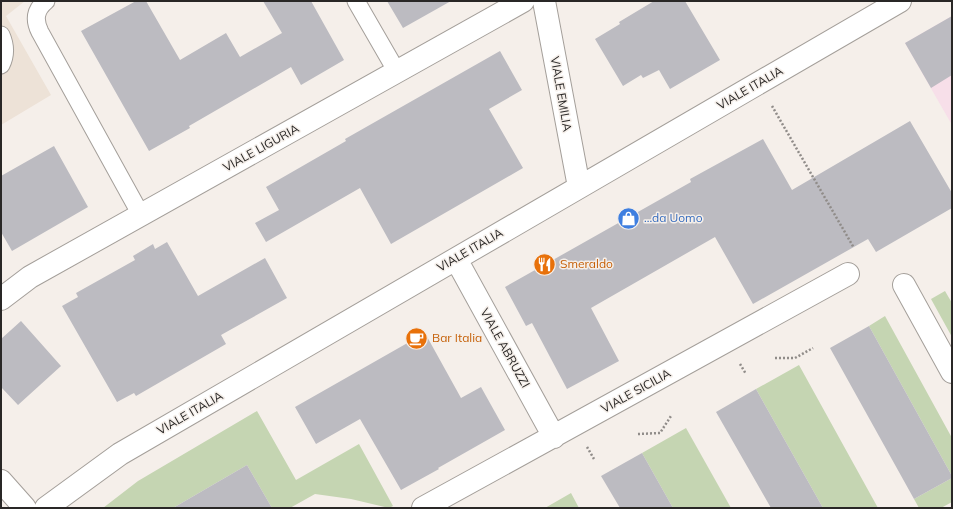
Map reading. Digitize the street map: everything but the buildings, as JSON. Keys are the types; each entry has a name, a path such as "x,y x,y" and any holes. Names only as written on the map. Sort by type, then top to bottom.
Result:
{"street":[{"name":"VIALE LIGURIA","path":"1,299 30,277 523,1"},
{"name":"VIALE EMILIA","path":"544,1 578,187"},
{"name":"VIALE ITALIA","path":"46,508 120,454 900,1"},
{"name":"VIALE ABRUZZI","path":"456,259 554,437"},
{"name":"VIALE SICILIA","path":"423,508 848,274"},
{"path":"904,286 952,372"},
{"path":"1,481 26,508"}],"lane":[{"path":"46,1 38,9 36,17 37,26 141,215"},
{"path":"356,1 397,72"},
{"path":"1,34 5,48 4,60 1,65"}],"path":[{"path":"758,83 857,253 840,262 848,274"},
{"path":"775,358 795,358 813,348"},
{"path":"638,434 660,433 671,416"}],"shaded area":[{"path":"1,1 25,1 6,16 51,95 1,125"},
{"path":"952,16 952,125 905,43"}],"green space":[{"path":"945,291 952,303 952,337 931,299"},
{"path":"885,316 952,438 952,476 869,326"},
{"path":"799,365 878,508 823,508 756,389"},
{"path":"257,411 296,480 359,444 393,506 389,508 351,499 315,494 290,508 272,508 247,465 173,508 103,508 138,481"},
{"path":"686,428 731,508 673,508 642,453"},
{"path":"952,478 952,502 941,508 919,508 914,499"},
{"path":"571,493 579,508 545,508"}],"place":[{"name":"...da Uomo","path":"629,218"},
{"name":"Smeraldo","path":"545,264"},
{"name":"Bar Italia","path":"416,338"}]}
